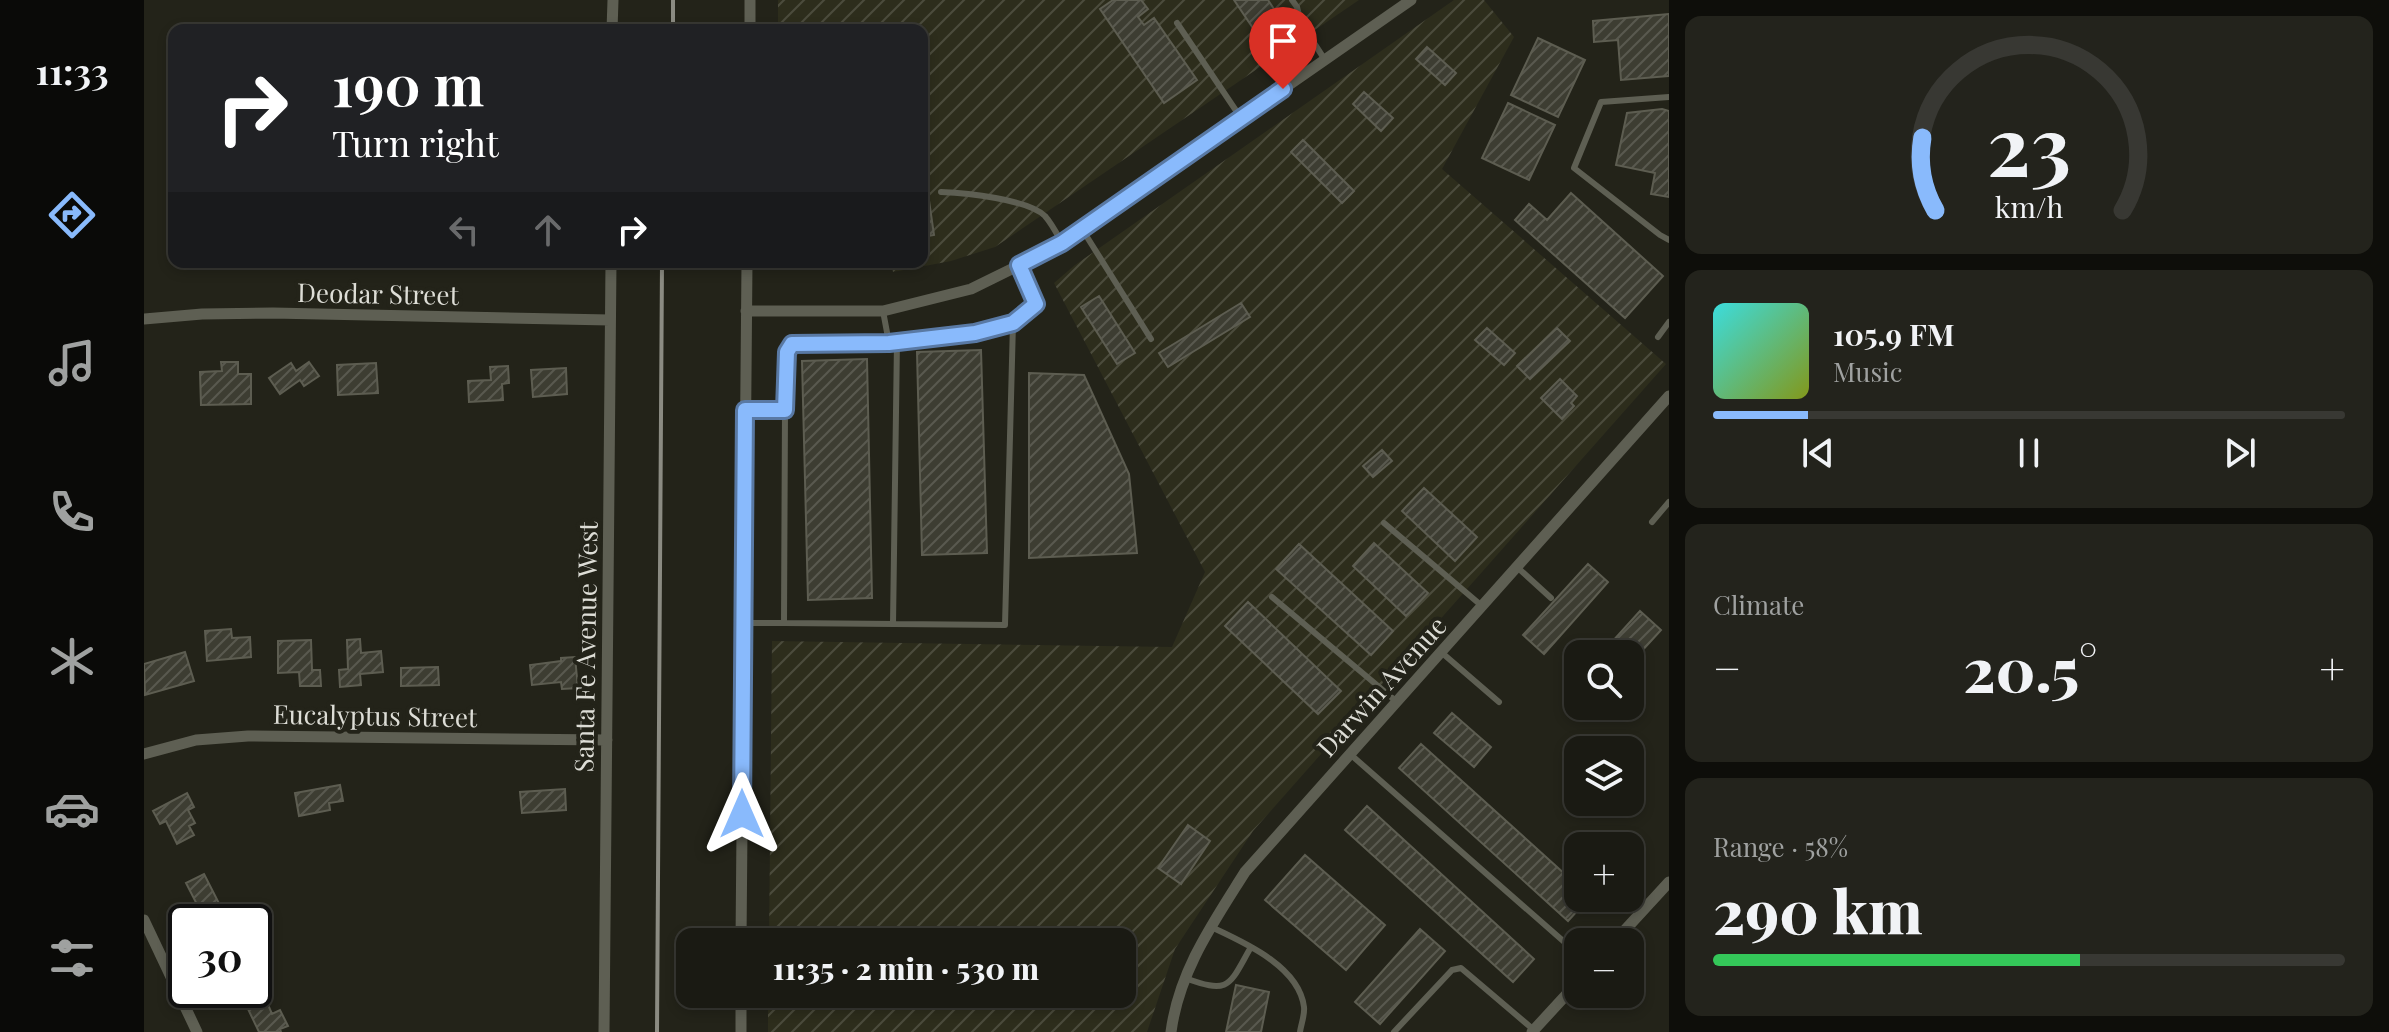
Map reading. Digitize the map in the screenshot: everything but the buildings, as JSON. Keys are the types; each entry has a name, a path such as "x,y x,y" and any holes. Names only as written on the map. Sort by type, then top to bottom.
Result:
{"street":[{"path":"612,24 613,0"},
{"path":"750,0 750,24"},
{"path":"746,311 883,311 971,289 1062,243 1411,0"},
{"name":"Santa Fe Avenue West","path":"604,1032 611,268"},
{"path":"741,928 747,268"},
{"name":"Deodar Street","path":"144,319 273,313 610,320"},
{"name":"Darwin Avenue","path":"1171,1032 1175,1006 1195,952 1245,872 1669,396"},
{"name":"Eucalyptus Street","path":"144,754 196,740 248,736 607,740"},
{"path":"1627,928 1669,882"},
{"path":"144,920 197,1032"},
{"path":"1533,1031 1564,997"},
{"path":"741,1008 741,1032"}],"lane":[{"path":"1292,0 1301,23 1325,60"},
{"path":"1177,23 1241,118"},
{"path":"1669,97 1601,102 1574,168 1669,240"},
{"path":"941,192 990,197 1036,209 1062,243"},
{"path":"1082,229 1151,339"},
{"path":"784,623 785,410 787,352 792,344 889,343 975,333 1013,323 1036,304 1019,265"},
{"path":"883,311 889,343"},
{"path":"1658,337 1669,322"},
{"path":"744,623 1005,625 1013,323"},
{"path":"893,624 897,341"},
{"path":"745,410 785,410"},
{"path":"1652,522 1669,502"},
{"path":"1384,523 1482,606"},
{"path":"1517,567 1551,598"},
{"path":"1272,597 1397,702"},
{"path":"1441,652 1499,702"},
{"path":"1350,754 1564,942"},
{"path":"1211,927 1274,960 1299,992 1304,1009 1300,1032"},
{"path":"1185,978 1207,986 1223,987 1230,982 1251,947"},
{"path":"1394,1032 1452,970 1461,968 1533,1031"}],"shaded area":[{"path":"778,0 1359,0 995,247 928,265 928,24 778,24"},
{"path":"1454,0 1484,0 1514,37 1442,169 1666,364 1253,831 1175,949 1147,1032 768,1032 768,1008 1136,1008 1136,928 769,928 772,641 1172,647 1205,572 1054,283 1075,265"},
{"path":"892,268 914,268 893,272"}],"railway":[{"path":"673,0 673,24"},
{"path":"657,1032 662,268"}],"route":[{"path":"742,814 745,410 785,410 787,352 792,344 889,343 975,333 1013,323 1036,304 1019,265 1062,243 1283,89"}]}
